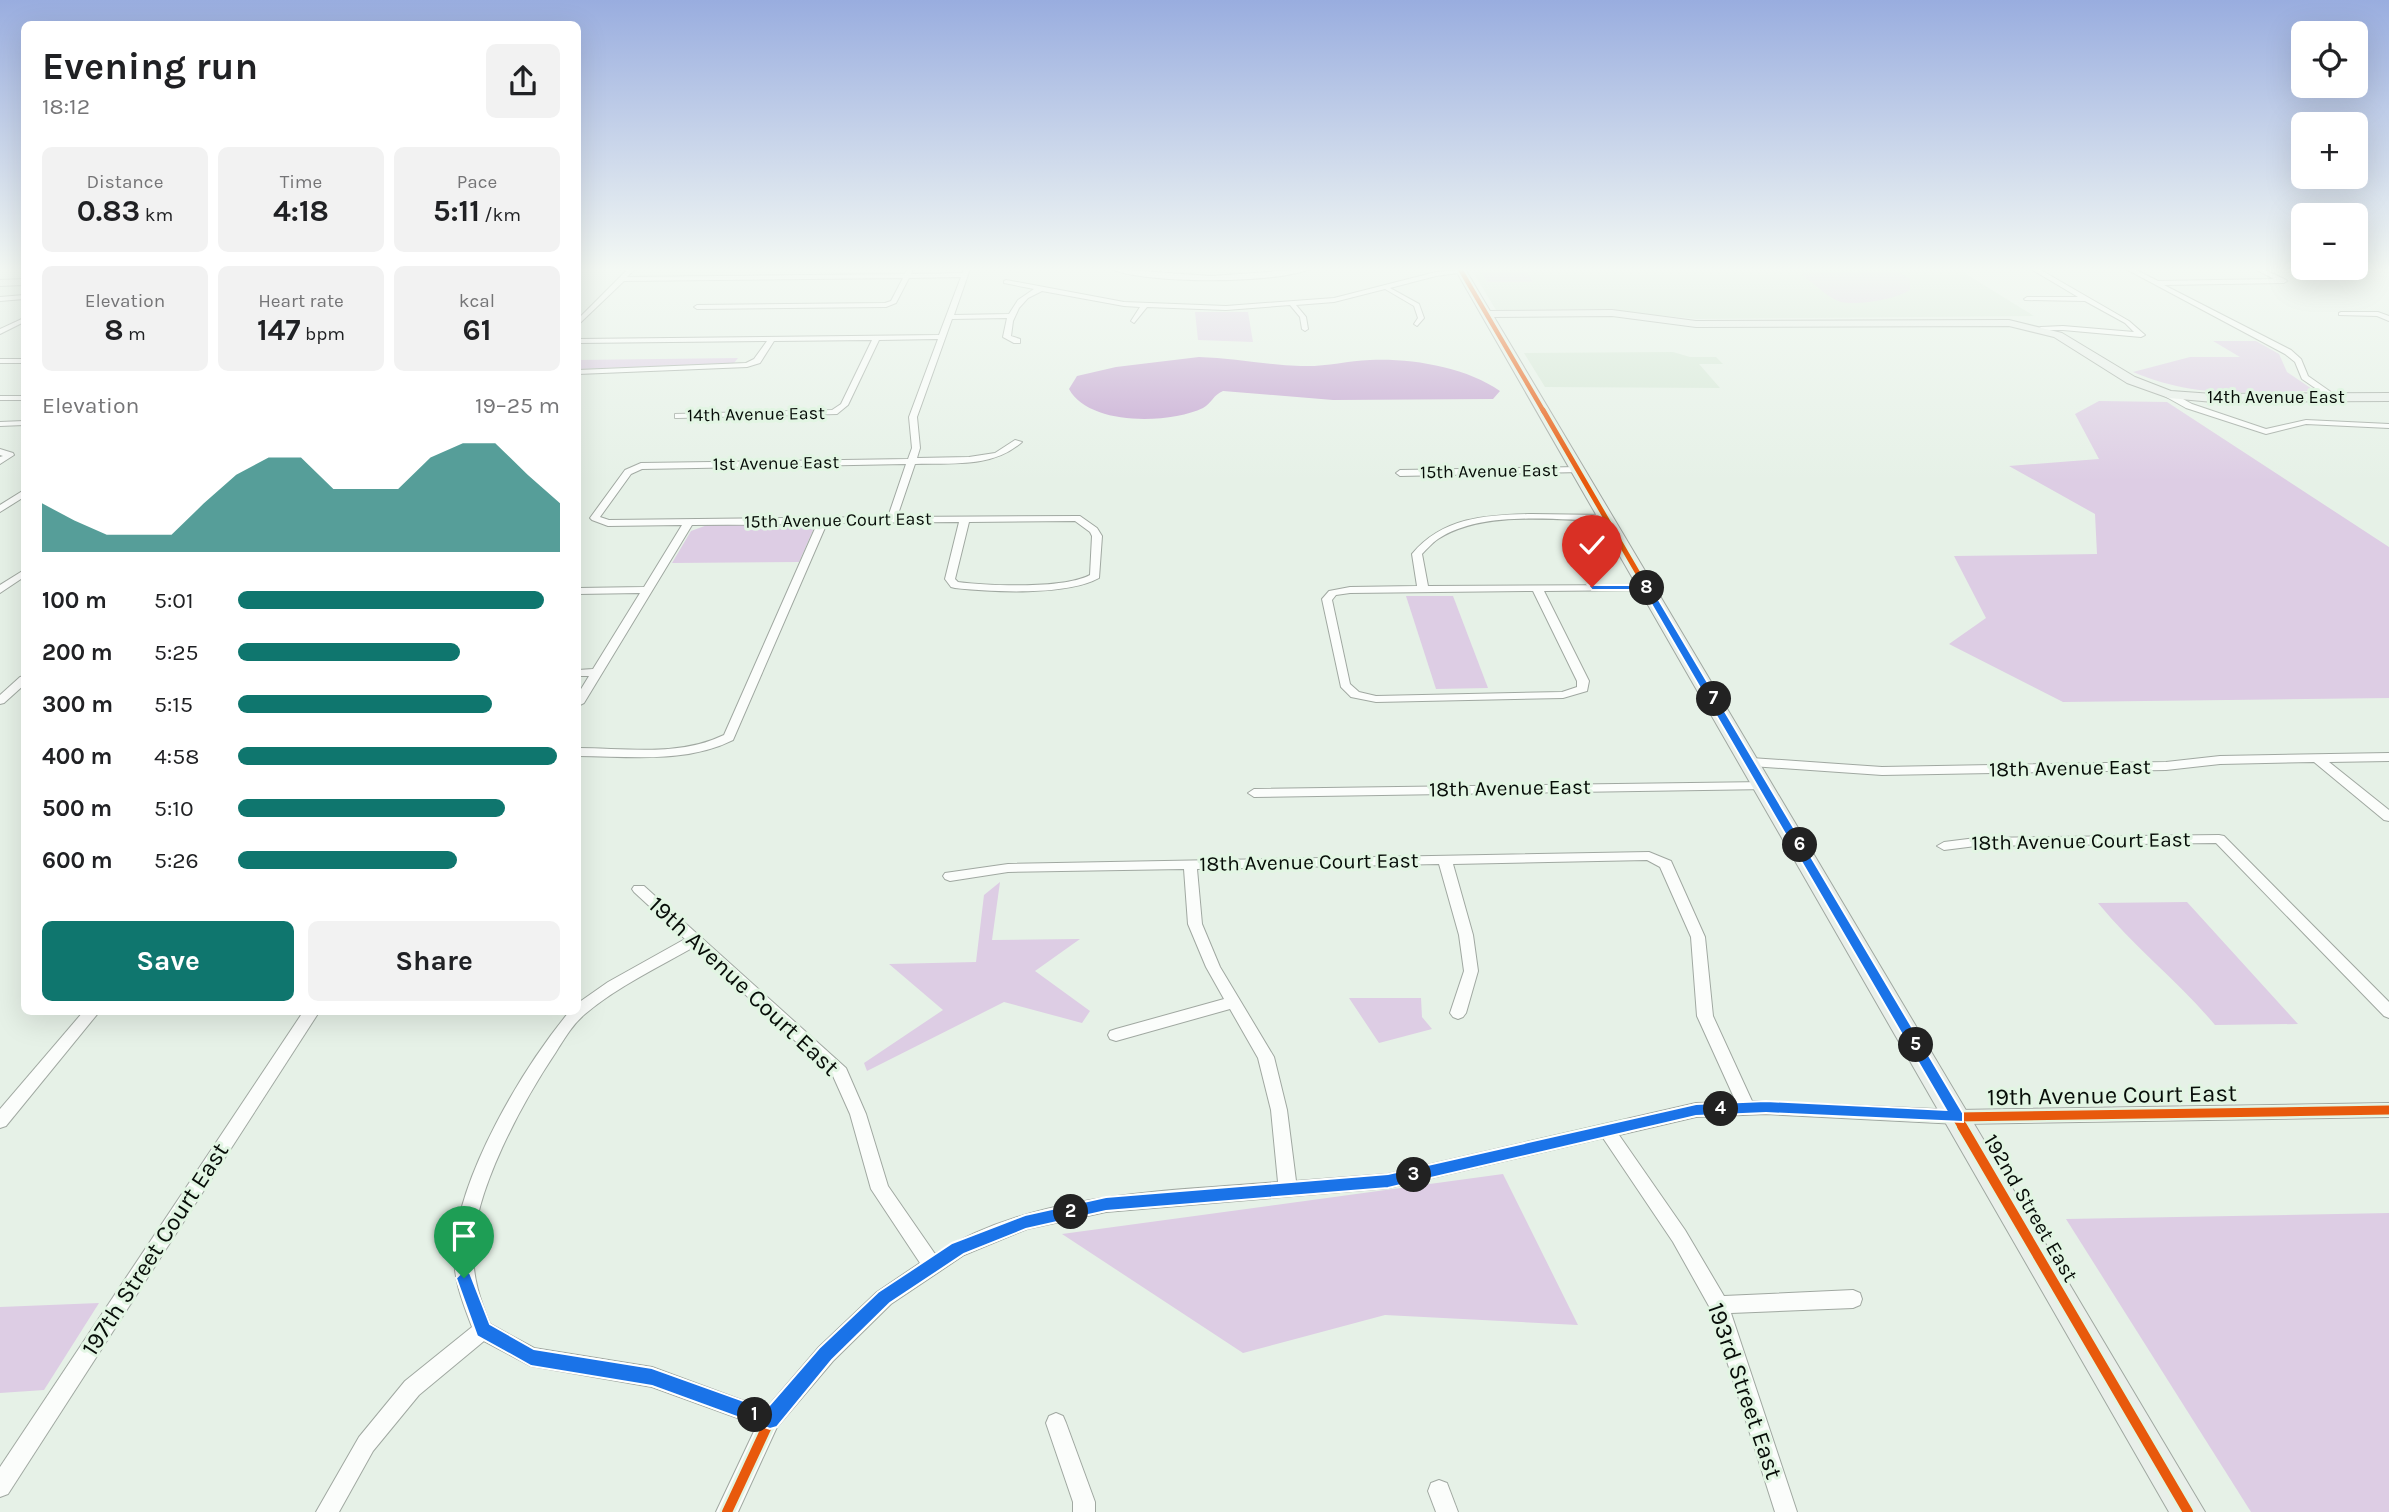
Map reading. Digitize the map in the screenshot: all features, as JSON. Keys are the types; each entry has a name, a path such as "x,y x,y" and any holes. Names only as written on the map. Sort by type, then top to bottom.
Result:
{"street":[{"path":"581,372 753,364 771,340"},
{"path":"581,341 794,340"},
{"name":"14th Avenue East","path":"678,416 834,412 844,405 875,340"},
{"path":"892,519 916,448 913,417 942,340"},
{"name":"192nd Street East","path":"1502,340 2188,1512"},
{"name":"14th Avenue East","path":"2065,340 2130,380 2164,392 2213,398 2389,397"},
{"path":"2264,340 2288,352 2298,361 2305,377 2334,397"},
{"path":"0,361 21,361"},
{"path":"2164,392 2189,406 2266,432 2306,422 2389,426"},
{"path":"0,398 21,398"},
{"path":"0,424 21,424"},
{"path":"912,461 985,458 1005,452 1018,442"},
{"path":"0,461 10,454 3,452"},
{"name":"1st Avenue East","path":"598,520 595,518 597,514 628,472 641,466 912,461"},
{"name":"15th Avenue East","path":"1400,472 1578,470"},
{"path":"0,509 21,495"},
{"name":"15th Avenue Court East","path":"598,520 608,523 688,523 892,519 965,519 1079,519 1097,536 1095,576 1088,582 1066,585 955,584 950,579 965,519"},
{"path":"1423,590 1417,554 1436,533 1475,521 1606,519"},
{"path":"581,752 684,751 721,743 733,732 823,521"},
{"path":"581,699 688,523"},
{"path":"0,590 21,575"},
{"path":"1537,588 1583,681 1583,689 1579,692 1563,695 1376,699 1355,695 1345,685 1326,600 1333,593 1423,590 1537,588 1646,587"},
{"path":"581,592 645,590"},
{"path":"581,673 597,672"},
{"path":"0,701 21,682"},
{"name":"18th Avenue East","path":"1751,762 1882,771 2166,766 2220,760 2389,757"},
{"path":"2317,758 2389,817"},
{"name":"18th Avenue East","path":"1254,793 1765,786"},
{"path":"2219,839 2389,1012"},
{"name":"18th Avenue Court East","path":"1944,846 1976,842 2219,839"},
{"name":"18th Avenue Court East","path":"950,876 1008,868 1649,856 1666,864 1698,937 1706,1016 1747,1108"},
{"path":"1445,860 1466,934 1471,971 1458,1013"},
{"path":"1190,864 1195,924 1213,967 1266,1057 1279,1110 1288,1190"},
{"name":"19th Avenue Court East","path":"639,889 841,1072 859,1114 880,1189 932,1265 958,1248 1025,1222 1106,1204 1388,1181 1696,1110 1747,1108 1958,1117 2389,1110"},
{"path":"581,1008 613,985 695,940"},
{"path":"1116,1035 1234,1002"},
{"path":"0,1121 89,1015"},
{"name":"197th Street Court East","path":"0,1486 308,1015"},
{"path":"574,1015 533,1069 471,1201 465,1231 464,1278 483,1330 531,1357 652,1377 770,1420"},
{"name":"193rd Street East","path":"1607,1131 1679,1236 1718,1304 1786,1512"},
{"path":"727,1512 770,1420 826,1354 884,1298 932,1265"},
{"path":"1718,1304 1853,1298"},
{"path":"327,1512 366,1444 412,1388 483,1330"},
{"path":"1056,1423 1084,1502 1084,1512"},
{"path":"1438,1491 1447,1512"}],"shaded area":[{"path":"1198,340 1253,340 1253,342"},
{"path":"2213,341 2256,341 2279,354 2287,372 2315,391 2245,393 2201,390 2156,381 2133,372 2190,357 2240,357"},
{"path":"1673,352 1690,357 1716,357 1723,364 1699,364 1720,388 1545,387 1524,353"},
{"path":"1199,357 1301,366 1370,360 1403,361 1455,370 1500,391 1493,399 1333,400 1223,391 1203,408 1171,417 1151,419 1111,415 1094,410 1079,401 1069,389 1077,376 1116,367"},
{"path":"738,358 734,363 581,369 581,360"},
{"path":"2099,401 2167,402 2389,547 2389,698 2063,702 1949,644 1986,618 1954,556 2097,554 2095,514 2009,466 2099,459 2075,414"},
{"path":"710,524 812,524 814,528 799,562 672,563 691,531"},
{"path":"1406,596 1453,596 1488,688 1436,689"},
{"path":"1000,882 992,940 1080,939 1035,971 1090,1011 1082,1023 1004,1002 867,1071 864,1063 943,1010 889,964 976,962 984,895"},
{"path":"2187,902 2298,1024 2215,1025 2098,903"},
{"path":"1349,998 1421,998 1422,1017 1432,1029 1379,1043"},
{"path":"1503,1174 1578,1325 1385,1315 1243,1353 1062,1234"},
{"path":"2389,1213 2389,1512 2251,1512 2066,1219"},
{"path":"99,1303 44,1390 0,1393 0,1307"}],"cycle path":[{"path":"1501,340 2188,1512"},
{"path":"727,1512 770,1420 826,1354 884,1298 932,1265 958,1249 1025,1222 1106,1204 1388,1181 1696,1110 1766,1107 1958,1117 2389,1110"}],"route":[{"path":"464,1278 483,1330 531,1357 587,1369 652,1377 770,1420 826,1354 884,1298 958,1248 1025,1222 1106,1204 1388,1181 1696,1110 1766,1107 1958,1117 1646,587 1592,587"}]}
